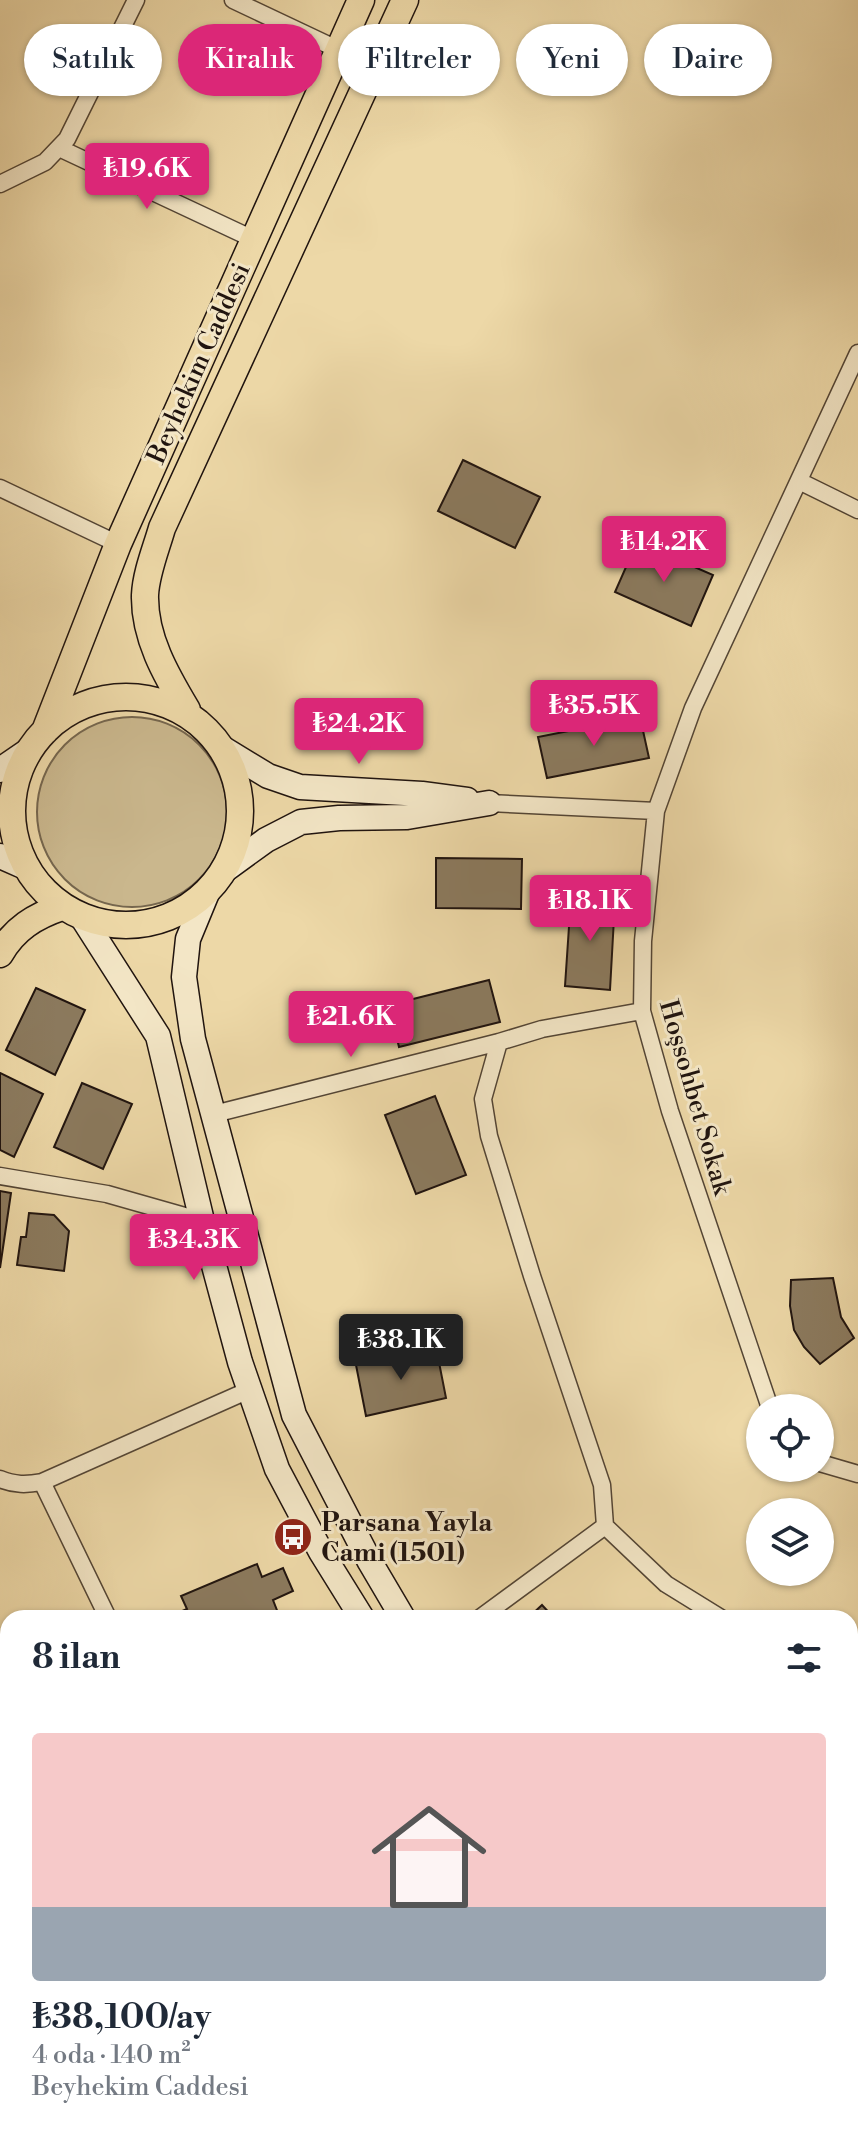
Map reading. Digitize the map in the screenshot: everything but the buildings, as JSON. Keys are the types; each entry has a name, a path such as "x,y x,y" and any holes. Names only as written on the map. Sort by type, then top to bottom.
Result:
{"main road":[{"name":"Beyhekim Caddesi","path":"350,24 361,0"},
{"name":"Beyhekim Caddesi","path":"187,710 164,671 150,632 145,594 162,528 405,0"},
{"name":"Beyhekim Caddesi","path":"36,741 118,544 338,52"},
{"path":"0,770 71,710 103,699 137,697 187,710 222,748 268,776 300,787 422,794 489,803"},
{"path":"36,741 19,770 13,791 13,833 7,860 72,912 158,1036 202,1221 249,1390 277,1469 321,1552 357,1610"},
{"path":"222,748 237,778 241,812 237,841 226,869"},
{"path":"0,954 20,927 72,912 115,926 148,924 180,913 207,893 226,869 266,840 301,822 407,817 489,803"},
{"path":"207,893 188,939 184,977 193,1039 294,1415 398,1610"}],"street":[{"path":"0,184 45,162 67,139 136,0"},
{"path":"233,0 338,50"},
{"path":"59,148 253,239"},
{"name":"Hoşsohbet Sokak","path":"765,1394 670,1111 642,1011 643,941 656,811 693,708 858,353"},
{"path":"799,481 858,510"},
{"path":"0,488 118,544"},
{"path":"489,803 656,811"},
{"path":"214,1114 542,1029 642,1011"},
{"path":"499,1042 483,1099 489,1136 602,1485 605,1526 666,1584 708,1610"},
{"path":"0,1176 107,1194 202,1221"},
{"path":"0,1479 27,1485 42,1482 249,1390"},
{"path":"834,1467 858,1474"},
{"path":"42,1482 104,1610"},
{"path":"491,1610 605,1526"}],"shaded area":[{"path":"132,717 168,724 199,745 220,776 227,812 220,848 199,879 168,900 132,907 96,900 65,879 44,848 37,812 44,776 65,745 96,724"}],"place":[{"name":"Parsana Yayla Cami (1501)","path":"293,1537"}]}
